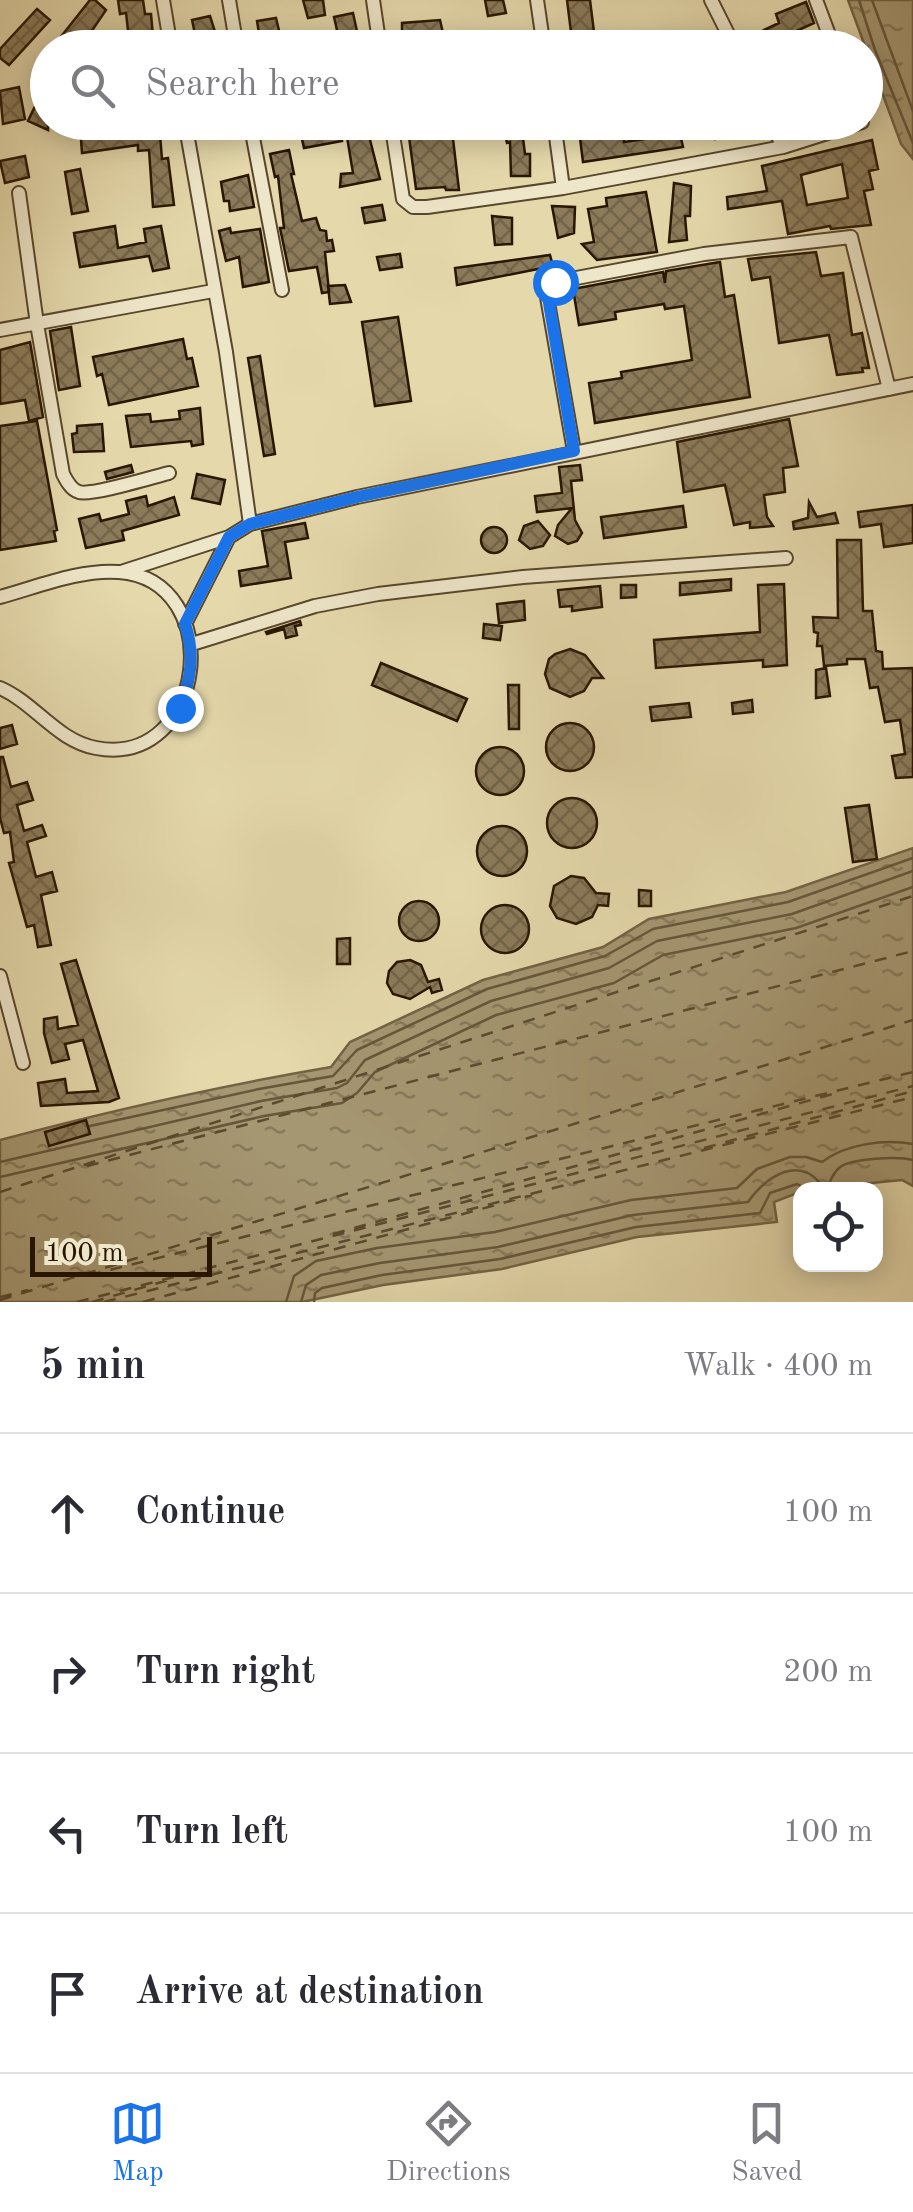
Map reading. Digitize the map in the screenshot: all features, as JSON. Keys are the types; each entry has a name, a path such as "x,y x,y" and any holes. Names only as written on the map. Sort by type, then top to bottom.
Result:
{"street":[{"path":"163,0 168,30"},
{"path":"229,0 234,30"},
{"path":"372,0 377,30"},
{"path":"537,0 541,30"},
{"path":"712,0 726,30"},
{"path":"816,0 827,30"},
{"path":"188,140 226,352 250,524"},
{"path":"253,140 282,290"},
{"path":"394,140 403,199 413,206 563,188 783,148 807,140"},
{"path":"556,140 563,188"},
{"path":"779,140 783,148"},
{"path":"19,193 37,324 63,474 68,484 79,492 93,491 169,473"},
{"path":"574,451 548,297 555,282 704,254 851,237 889,390"},
{"path":"0,330 213,291"},
{"path":"0,598 69,578 120,572 229,537 250,524 357,497 913,384"},
{"path":"185,624 229,537"},
{"path":"192,644 315,606 378,594 523,578 786,558"},
{"path":"0,688 75,742 122,750 144,744 180,708 191,678 192,644 178,610 157,587 120,572"},
{"path":"0,976 23,1063"}],"water":[{"path":"848,0 913,0 913,159 901,144 883,95 883,30 859,30"},
{"path":"913,848 913,1186 902,1180 793,1182 793,1195 774,1202 777,1222 637,1237 502,1269 383,1285 302,1302 0,1302 0,1140 164,1100 331,1067 350,1042 483,980 603,947 649,919 786,892"}],"building":[{"path":"90,0 106,10 92,30 66,30"},
{"path":"118,0 143,0 145,14 151,14 152,30 128,30 126,13 120,14"},
{"path":"303,0 323,0 325,15 308,18"},
{"path":"485,0 503,0 506,13 488,16"},
{"path":"567,0 590,0 594,30 571,30"},
{"path":"806,2 814,23 798,30 764,30 779,23 776,14"},
{"path":"37,9 50,20 41,30 30,30 30,42 9,65 0,58 0,49"},
{"path":"353,13 357,30 337,30 334,17"},
{"path":"210,16 214,30 194,30 192,20"},
{"path":"276,18 279,30 258,30 257,21"},
{"path":"440,20 442,30 402,30 402,23"},
{"path":"19,87 25,119 3,124 0,91"},
{"path":"81,140 160,140 162,159 168,158 174,205 153,207 149,150 138,151 138,145 82,153"},
{"path":"302,140 342,140 342,141 304,148"},
{"path":"348,140 370,140 380,179 340,187 341,174 353,173"},
{"path":"409,140 453,140 459,190 416,189"},
{"path":"506,140 523,140 525,154 530,154 530,176 511,176 510,142"},
{"path":"580,140 681,140 683,147 583,162"},
{"path":"872,140 878,169 869,171 873,189 864,191 871,225 831,229 830,226 788,234 782,201 728,209 727,197 767,191 762,166","holes":["842,164 848,198 807,205 801,175"]},
{"path":"289,150 302,221 316,218 320,230 326,231 327,241 332,240 334,251 325,252 329,292 322,293 317,267 289,271 280,228 284,228 278,176 275,177 270,154"},
{"path":"25,156 29,177 5,183 0,161"},
{"path":"80,169 88,211 72,214 65,172"},
{"path":"248,175 254,207 230,211 221,182"},
{"path":"674,183 691,186 690,216 685,216 687,240 669,242"},
{"path":"646,192 657,252 597,260 582,244 594,242 588,209 607,206 606,198"},
{"path":"382,205 385,220 365,223 362,208"},
{"path":"552,206 575,207 574,233 558,238"},
{"path":"492,216 512,218 512,244 495,245"},
{"path":"115,226 118,248 146,242 144,229 161,226 169,268 153,271 149,256 80,267 74,233"},
{"path":"230,228 231,233 260,229 269,282 243,287 239,257 226,261 219,231"},
{"path":"816,252 821,276 843,273 852,335 862,333 869,368 862,368 863,372 837,375 829,335 779,343 770,277 752,280 748,259"},
{"path":"400,254 402,267 380,270 377,257"},
{"path":"550,255 553,266 457,285 455,268"},
{"path":"720,262 725,297 734,295 750,397 595,423 589,383 622,378 621,372 692,360 684,306 665,309 664,304 615,312 616,319 579,325 573,289 663,272 665,283 666,271"},
{"path":"345,285 351,302 330,304 328,286"},
{"path":"398,317 411,401 375,406 362,322"},
{"path":"71,327 80,386 59,390 50,331"},
{"path":"183,339 198,386 109,405 102,374 97,376 93,357"},
{"path":"30,342 43,417 29,421 25,400 0,404 0,350"},
{"path":"260,356 275,454 264,456 248,358"},
{"path":"200,408 203,444 192,446 191,441 131,447 126,416 150,414 151,422 180,419 179,411"},
{"path":"789,419 798,466 783,468 785,492 764,495 767,517 773,526 750,528 750,522 734,525 725,485 684,492 677,442"},
{"path":"37,421 56,541 0,550 0,426"},
{"path":"102,424 104,451 74,452 72,434 77,433 77,426"},
{"path":"131,465 133,472 107,479 105,472"},
{"path":"580,465 582,480 571,481 575,520 582,533 577,541 568,544 555,536 558,525 572,508 537,512 535,496 562,493 559,467"},
{"path":"197,474 225,480 220,504 192,498"},
{"path":"146,496 148,506 174,497 179,515 122,531 124,540 86,548 79,519 99,514 101,521 129,514 126,501"},
{"path":"809,502 817,517 835,513 838,523 794,529 793,522 808,518"},
{"path":"913,505 913,543 884,547 881,524 860,527 858,512"},
{"path":"683,506 686,527 604,538 601,517"},
{"path":"538,521 550,535 543,546 530,549 519,540 524,526"},
{"path":"305,523 308,538 285,542 291,578 241,586 239,571 268,566 262,531"},
{"path":"494,527 503,531 507,540 503,549 494,553 485,549 481,540 485,531"},
{"path":"837,540 861,540 863,611 872,611 876,651 882,652 883,669 913,668 913,777 896,778 892,756 905,754 900,720 885,722 878,687 870,688 865,659 847,659 847,664 824,666 822,646 817,646 813,617 838,618"},
{"path":"731,579 731,590 680,595 680,583"},
{"path":"784,584 787,665 763,667 763,660 656,668 654,640 760,632 758,585"},
{"path":"621,585 636,585 636,597 621,598"},
{"path":"600,586 602,607 572,611 572,606 560,607 558,590"},
{"path":"524,601 525,620 499,623 497,604"},
{"path":"300,621 301,625 295,626 297,635 286,638 284,629 266,632"},
{"path":"484,624 502,626 500,640 483,638"},
{"path":"570,649 585,655 603,678 592,678 584,691 570,697 550,688 545,674 549,659"},
{"path":"381,663 467,699 457,721 372,685"},
{"path":"826,668 830,696 816,698 816,670"},
{"path":"508,685 519,685 519,729 509,729"},
{"path":"752,700 753,712 733,714 732,703"},
{"path":"689,703 691,717 652,721 650,707"},
{"path":"570,723 587,730 594,747 587,764 570,771 553,764 546,747 553,730"},
{"path":"12,725 17,744 0,749 0,728"},
{"path":"500,747 517,754 524,771 517,788 500,795 483,788 476,771 483,754"},
{"path":"0,757 11,787 27,782 33,800 17,805 24,831 42,825 46,836 27,842 36,877 52,872 57,891 41,895 51,945 38,947 34,925 27,927 9,863 14,862 10,832 4,833 0,818"},
{"path":"572,798 590,805 597,823 590,841 572,848 554,841 547,823 554,805"},
{"path":"869,805 877,859 853,862 845,808"},
{"path":"502,826 520,833 527,851 520,869 502,876 484,869 477,851 484,833"},
{"path":"571,876 584,878 596,893 609,894 608,906 598,905 592,917 576,924 557,918 550,906 554,886"},
{"path":"639,890 651,891 651,906 639,906"},
{"path":"419,901 433,907 439,921 433,935 419,941 405,935 399,921 405,907"},
{"path":"505,905 522,912 529,929 522,946 505,953 488,946 481,929 488,912"},
{"path":"350,938 350,964 337,964 337,939"},
{"path":"76,960 119,1098 41,1106 38,1083 65,1079 67,1093 98,1091 83,1040 65,1044 69,1059 52,1063 44,1033 44,1019 57,1017 58,1029 78,1025 61,964"},
{"path":"410,960 421,965 428,982 439,979 442,990 432,993 430,987 410,999 393,994 387,983 389,971 397,962"},
{"path":"86,1120 90,1134 49,1146 45,1132"}],"ferry route":[{"path":"0,1192 913,896"},
{"path":"87,1166 913,951"},
{"path":"0,1300 913,1020"},
{"path":"89,1275 913,1072"},
{"path":"77,1302 913,1086"},
{"path":"704,1148 913,1091"},
{"path":"333,1234 836,1093"},
{"path":"104,1302 913,1097"},
{"path":"143,1302 532,1195"},
{"path":"92,1302 172,1279"},
{"path":"0,1297 28,1290"}],"route":[{"path":"180,708 191,678 192,644 185,624 229,537 250,524 357,497 574,451 548,297 555,282"}]}
